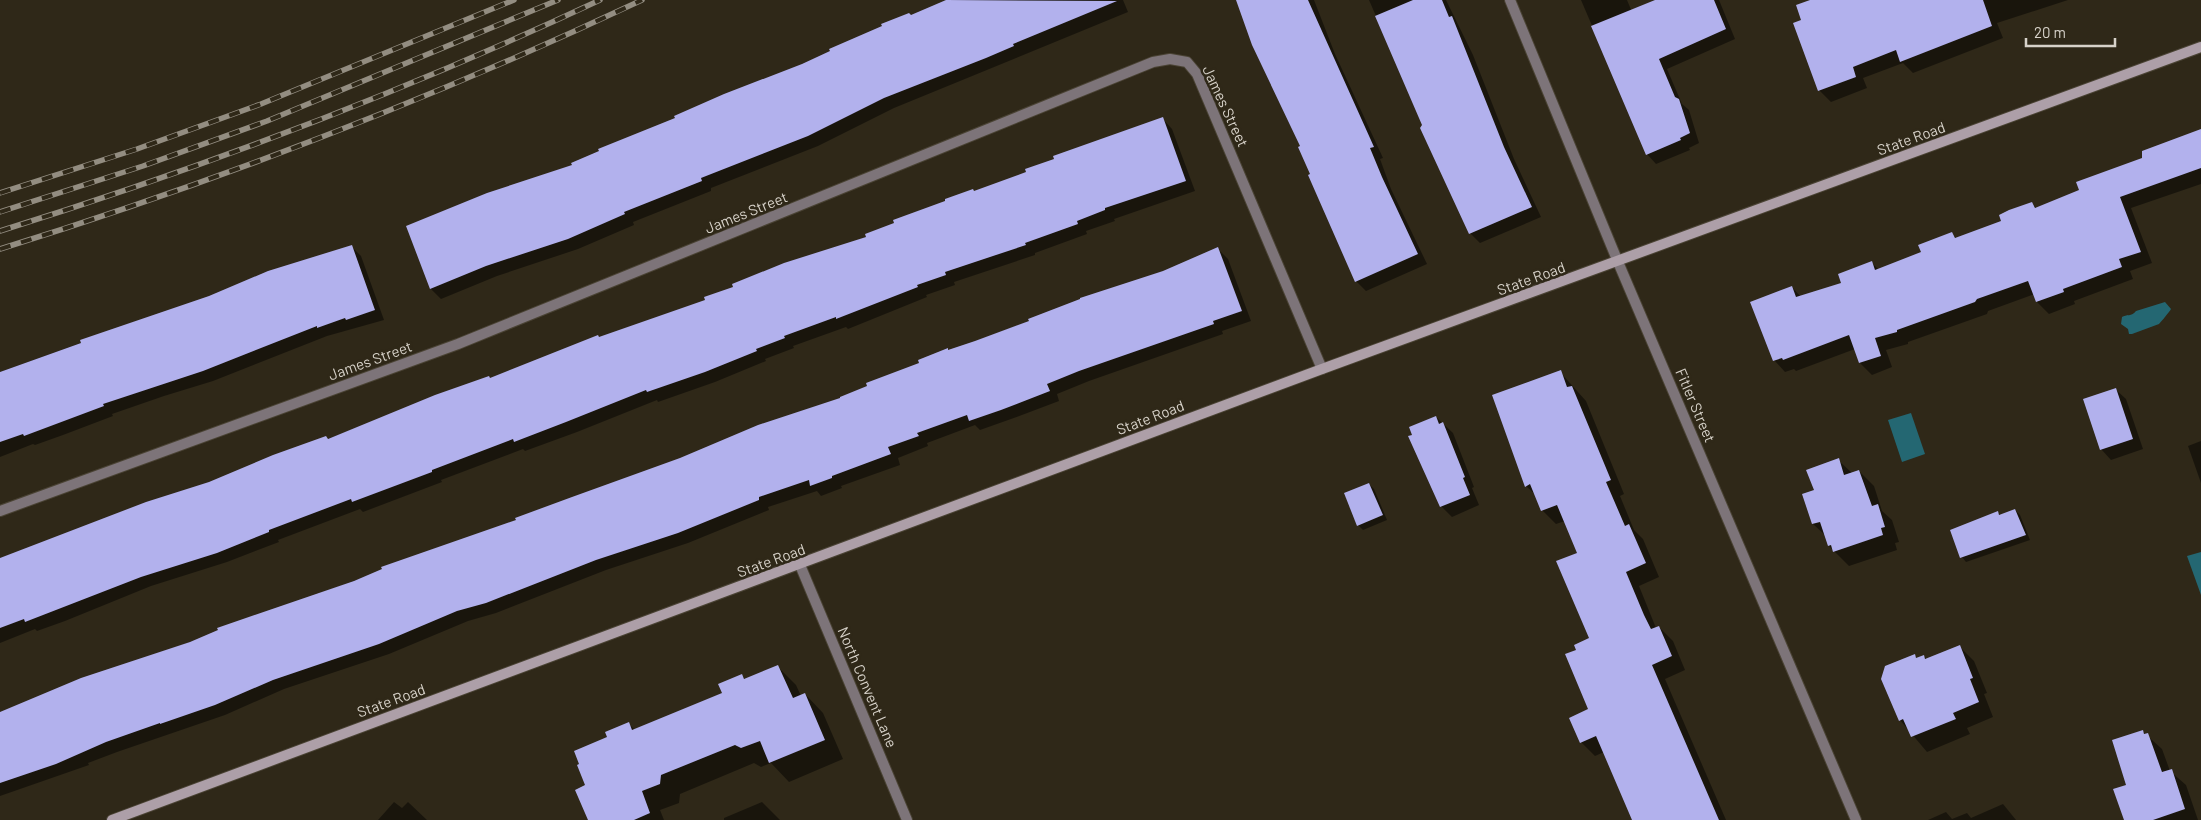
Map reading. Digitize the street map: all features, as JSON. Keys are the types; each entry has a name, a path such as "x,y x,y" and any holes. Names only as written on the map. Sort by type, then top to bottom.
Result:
{"main road":[{"name":"State Road","path":"112,820 1322,369 2201,47"}],"street":[{"name":"Fitler Street","path":"1510,0 1618,262 1856,820"},
{"name":"James Street","path":"0,511 458,344 1153,62 1170,59 1187,62 1197,74 1322,369"},
{"name":"North Convent Lane","path":"800,565 907,820"}],"water":[{"path":"2165,302 2171,309 2159,324 2129,334 2128,329 2121,324 2122,317 2124,316"},
{"path":"1911,413 1925,454 1902,462 1888,420"},
{"path":"2201,552 2201,595 2187,556"}],"building":[{"path":"946,0 1117,1 1013,44 1014,46 986,58 884,98 808,136 701,178 702,181 624,212 625,214 568,239 486,266 430,289 406,226 487,193 572,165 571,163 599,151 598,149 675,118 674,116 724,94 802,64 830,51 829,49 882,26 881,24 909,13 911,15"},
{"path":"1236,0 1308,0 1374,147 1370,148 1382,177 1418,254 1355,282 1308,175 1310,174 1298,147 1300,146 1252,45"},
{"path":"1413,0 1442,0 1449,17 1452,16 1504,147 1532,207 1469,234 1420,128 1422,125 1375,16"},
{"path":"1655,0 1714,0 1726,29 1659,59 1675,97 1679,99 1690,133 1680,138 1681,140 1646,155 1591,26"},
{"path":"1810,0 1983,0 1992,26 1900,62 1896,50 1853,67 1856,77 1818,91 1793,23 1801,20 1796,5"},
{"path":"1163,117 1186,181 1105,208 1105,210 1077,221 1078,224 1025,243 1026,245 945,272 946,275 917,285 918,287 836,319 836,317 784,336 785,338 756,349 757,351 705,372 647,392 646,390 514,442 513,439 352,502 351,499 269,530 269,532 217,553 141,577 25,622 24,619 0,628 0,558 146,502 209,482 273,455 326,436 328,439 435,395 489,376 490,378 598,335 599,337 705,300 704,297 733,287 732,284 784,263 866,237 865,234 894,223 893,220 945,201 945,199 973,189 974,191 1026,172 1025,169 1054,159 1053,156"},
{"path":"2201,129 2201,168 2120,197 2141,252 2119,259 2122,267 2063,289 2064,292 2036,302 2028,281 1977,299 1975,302 1897,330 1897,332 1875,338 1881,356 1859,363 1849,335 1783,360 1782,358 1773,361 1750,302 1792,286 1796,297 1841,283 1838,274 1872,261 1875,270 1921,252 1918,245 1952,232 1955,238 2001,221 1999,215 2009,210 2032,202 2035,208 2079,190 2076,182 2142,158 2142,151"},
{"path":"352,245 375,310 317,328 317,326 203,371 103,404 104,406 24,436 23,434 0,442 0,372 81,343 80,340 209,296 268,271"},
{"path":"1218,247 1242,311 1213,321 1214,324 1079,371 1047,384 1050,391 1001,410 969,421 967,415 917,433 919,436 888,447 891,454 832,476 832,478 810,486 809,480 759,497 759,500 678,533 596,560 486,603 457,611 379,644 273,680 215,705 106,742 56,764 0,783 0,712 81,678 190,642 218,630 217,628 354,581 382,569 381,567 516,520 515,518 680,458 758,425 840,398 867,386 866,383 919,363 918,360 948,348 948,350 1029,321 1028,319 1080,298 1163,271"},
{"path":"1561,370 1567,387 1572,386 1611,480 1606,482 1625,526 1629,524 1646,563 1626,572 1651,629 1659,626 1672,656 1652,665 1719,820 1632,820 1596,736 1580,743 1569,718 1588,709 1565,654 1576,650 1574,645 1589,638 1556,561 1577,553 1557,505 1541,511 1530,484 1525,487 1492,395"},
{"path":"2116,388 2133,439 2100,450 2083,399"},
{"path":"1436,416 1439,424 1443,422 1465,477 1463,478 1470,495 1440,507 1408,436 1412,435 1409,427"},
{"path":"1839,458 1844,475 1859,470 1872,506 1878,504 1885,527 1881,528 1883,535 1833,552 1831,545 1828,546 1820,522 1812,524 1802,494 1814,490 1806,470"},
{"path":"1369,483 1383,515 1357,526 1344,493"},
{"path":"2015,509 2026,535 1960,558 1950,530 1998,511 1999,515"},
{"path":"1960,645 1973,678 1970,679 1979,702 1953,713 1956,719 1911,737 1903,719 1899,721 1881,679 1885,666 1915,654 1916,658 1924,655 1925,659"},
{"path":"778,665 793,698 805,693 825,740 769,763 760,741 741,748 735,745 661,775 660,784 642,791 650,813 634,820 588,820 575,790 585,785 574,751 607,737 605,732 629,722 632,730 722,693 718,684 742,674 744,679"},
{"path":"2143,730 2144,734 2148,733 2162,772 2172,769 2185,809 2153,820 2124,820 2113,789 2126,785 2112,740"}],"railway":[{"path":"0,193 137,149 261,104 514,0"},
{"path":"0,212 143,166 267,121 558,0"},
{"path":"0,231 153,181 304,126 453,65 600,0"},
{"path":"0,249 163,195 325,136 485,71 642,0"}]}
